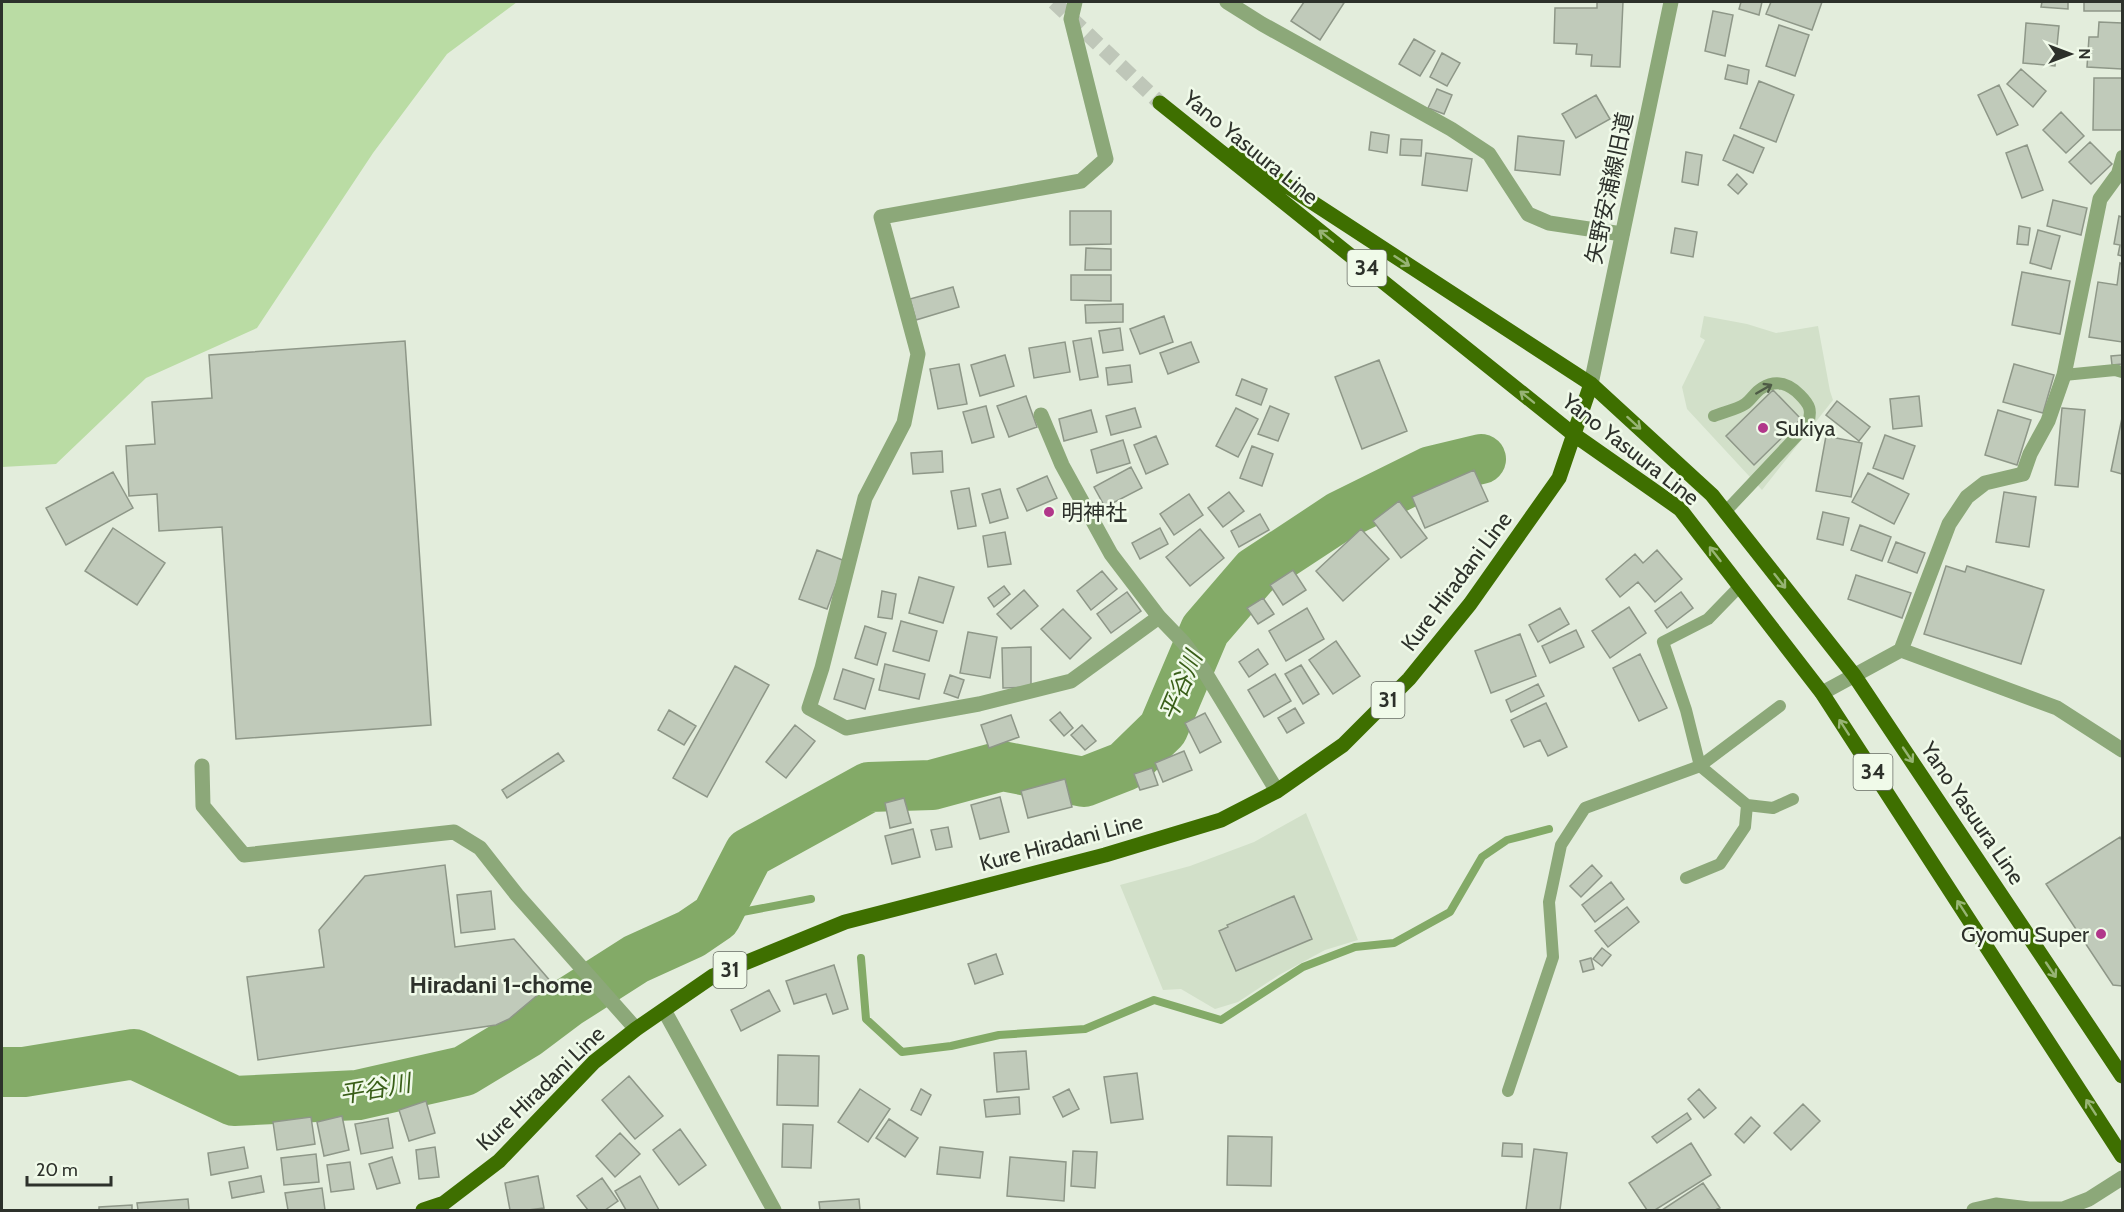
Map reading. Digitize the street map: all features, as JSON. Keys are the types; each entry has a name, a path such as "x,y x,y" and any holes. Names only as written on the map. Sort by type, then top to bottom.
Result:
{"main road":[{"name":"Yano Yasuura Line","path":"2122,1076 1854,675 1712,495 1591,384 1160,103 1573,434 1680,509 1822,693 2122,1156"},
{"name":"Kure Hiradani Line","path":"423,1210 444,1203 499,1161 594,1062 636,1029 713,976 845,922 1105,855 1221,820 1276,791 1343,745 1409,679 1470,604 1559,478 1591,384"}],"street":[{"path":"1075,2 1071,19 1106,159 1081,182 881,217 918,354 904,423 865,498 822,668 809,708 846,728 979,704 1071,681 1159,617"},
{"path":"1227,2 1262,24 1451,129 1489,154 1528,214 1549,223 1622,234"},
{"name":"矢野安浦線旧道","path":"1591,384 1671,2"},
{"path":"1822,693 1901,650 1949,524 1967,497 1985,483 2023,474 2030,454 2048,421 2064,375 2100,199 2119,176"},
{"path":"1041,415 1062,465 1111,554 1159,617 1184,643 1203,669 1276,791"},
{"path":"1901,650 2057,708 2122,750"},
{"path":"202,766 203,806 244,855 454,832 480,848 517,895 636,1029"},
{"path":"664,1011 774,1210"},
{"path":"1974,1210 1996,1205 2029,1209 2063,1209 2089,1199 2122,1178"}],"lane":[{"path":"2119,176 2122,156"},
{"path":"2064,375 2122,372"},
{"path":"1714,416 1743,405 1762,388 1775,384 1792,387 1810,404 1811,412 1808,424 1725,512"},
{"path":"1740,586 1708,619 1664,642 1686,710 1700,766 1747,805 1773,808 1793,799"},
{"path":"1508,1091 1553,957 1549,902 1561,845 1585,808 1642,785 1700,766 1780,706"},
{"path":"1686,878 1720,864 1745,827 1747,805"}],"shaded area":[{"path":"1704,316 1747,324 1776,333 1818,326 1833,400 1762,490 1687,409 1682,387 1705,340 1700,337"},
{"path":"1306,813 1358,940 1325,950 1279,975 1238,1002 1215,1009 1181,989 1163,990 1120,885 1190,866 1254,842"}],"green space":[{"path":"2,2 517,2 447,54 373,153 257,328 146,378 56,464 2,467"}],"building":[{"path":"1304,2 1344,3 1320,40 1291,21"},
{"path":"1597,2 1623,2 1620,67 1591,66 1592,55 1576,54 1577,44 1554,43 1555,8 1597,8"},
{"path":"1741,2 1762,2 1759,15 1739,9"},
{"path":"1771,2 1822,2 1812,30 1766,14"},
{"path":"2042,2 2068,2 2068,9 2041,7"},
{"path":"2084,2 2122,2 2122,11 2084,11"},
{"path":"1713,11 1733,15 1725,56 1705,51"},
{"path":"2099,22 2122,23 2122,69 2087,67 2089,37 2098,37"},
{"path":"2026,23 2059,26 2055,66 2023,63"},
{"path":"1779,25 1809,35 1795,76 1766,66"},
{"path":"1414,39 1435,51 1420,76 1399,64"},
{"path":"1442,53 1460,63 1447,86 1430,77"},
{"path":"1728,65 1749,70 1747,84 1725,79"},
{"path":"2021,69 2046,91 2033,107 2007,84"},
{"path":"2094,78 2122,78 2122,130 2093,130"},
{"path":"1759,81 1794,95 1776,142 1740,128"},
{"path":"1999,85 2018,125 1997,135 1978,95"},
{"path":"1437,89 1452,95 1444,114 1428,108"},
{"path":"1596,95 1610,119 1576,138 1562,114"},
{"path":"2061,112 2084,136 2066,153 2043,130"},
{"path":"1371,132 1389,135 1387,153 1369,150"},
{"path":"1734,135 1764,148 1753,173 1723,160"},
{"path":"1518,136 1564,141 1560,175 1515,170"},
{"path":"1401,139 1422,140 1421,156 1400,155"},
{"path":"2090,142 2112,164 2091,184 2069,162"},
{"path":"2027,145 2043,190 2022,198 2006,153"},
{"path":"1686,152 1702,155 1698,185 1682,182"},
{"path":"1426,153 1472,159 1467,191 1422,185"},
{"path":"1737,174 1747,184 1738,194 1728,185"},
{"path":"2053,200 2087,208 2081,235 2047,226"},
{"path":"1070,211 1111,211 1111,244 1070,245"},
{"path":"2119,216 2122,217 2122,256 2118,255 2120,245 2114,244"},
{"path":"2019,226 2030,228 2028,245 2017,244"},
{"path":"1675,228 1697,232 1693,257 1671,253"},
{"path":"2038,230 2060,236 2051,269 2030,263"},
{"path":"1086,248 1111,249 1111,270 1085,270"},
{"path":"2120,263 2122,264 2122,342 2089,337 2098,282 2117,285"},
{"path":"2022,272 2070,281 2060,334 2012,325"},
{"path":"1071,275 1111,275 1111,301 1071,300"},
{"path":"953,287 959,307 916,320 910,299"},
{"path":"1123,304 1123,322 1086,323 1085,305"},
{"path":"1164,316 1173,342 1140,354 1130,329"},
{"path":"1120,328 1123,350 1103,353 1099,331"},
{"path":"1091,338 1098,377 1080,380 1073,341"},
{"path":"405,341 431,725 236,739 222,527 159,531 157,494 129,496 126,446 155,444 152,402 212,398 209,355"},
{"path":"1065,342 1070,372 1034,378 1029,348"},
{"path":"1191,342 1199,362 1168,374 1160,353"},
{"path":"1005,355 1014,386 980,396 971,365"},
{"path":"2122,355 2122,364 2112,365 2111,356"},
{"path":"1379,360 1407,431 1362,449 1335,377"},
{"path":"959,364 967,404 938,409 930,369"},
{"path":"2014,364 2054,375 2043,413 2003,402"},
{"path":"1130,365 1132,382 1108,385 1106,368"},
{"path":"1242,379 1267,389 1261,405 1236,395"},
{"name":"Sukiya","path":"1773,390 1801,419 1754,465 1726,436"},
{"path":"1026,396 1037,427 1009,437 997,406"},
{"path":"1919,396 1922,426 1893,429 1890,399"},
{"path":"1837,401 1870,427 1859,441 1826,415"},
{"path":"986,406 994,437 972,443 963,412"},
{"path":"1270,406 1289,414 1278,441 1258,434"},
{"path":"1135,408 1141,427 1111,435 1106,416"},
{"path":"1236,408 1258,419 1238,457 1216,446"},
{"path":"2062,408 2085,410 2078,487 2055,485"},
{"path":"1091,410 1097,432 1064,441 1059,419"},
{"path":"1998,410 2031,420 2017,465 1985,455"},
{"path":"2122,418 2122,474 2111,471"},
{"path":"1885,435 1915,446 1903,479 1873,468"},
{"path":"1156,436 1168,464 1146,474 1134,445"},
{"path":"1826,436 1862,443 1851,497 1816,491"},
{"path":"1123,440 1130,463 1097,473 1091,450"},
{"path":"1252,446 1273,454 1262,486 1240,478"},
{"path":"942,451 943,472 913,474 911,453"},
{"path":"1131,467 1142,488 1105,507 1094,487"},
{"path":"1474,470 1488,501 1425,528 1412,497"},
{"path":"113,472 133,508 66,545 46,508"},
{"path":"1868,473 1909,494 1894,524 1852,502"},
{"path":"1047,476 1057,498 1027,511 1017,489"},
{"path":"969,488 976,526 958,529 951,491"},
{"path":"1000,489 1008,518 990,523 982,494"},
{"path":"1229,492 1244,511 1223,527 1208,508"},
{"path":"2004,492 2036,497 2029,547 1996,542"},
{"path":"1189,494 1203,515 1174,535 1160,514"},
{"path":"1399,501 1427,538 1401,558 1373,521"},
{"path":"1823,512 1849,518 1843,545 1817,539"},
{"path":"1260,514 1269,530 1239,547 1231,531"},
{"path":"1860,525 1891,537 1882,561 1851,550"},
{"path":"113,528 165,563 137,605 85,571"},
{"path":"1160,528 1168,544 1140,559 1132,543"},
{"path":"1200,529 1224,558 1190,586 1166,557"},
{"path":"1361,529 1389,559 1343,601 1316,571"},
{"path":"1005,532 1011,564 988,567 983,536"},
{"path":"1896,542 1925,553 1917,573 1888,562"},
{"path":"817,550 845,561 827,609 799,599"},
{"path":"1657,550 1682,579 1655,602 1638,582 1620,597 1606,579 1635,554 1643,563"},
{"path":"1946,566 1965,572 1967,566 2044,590 2021,664 1924,634"},
{"path":"1293,570 1306,590 1283,605 1270,585"},
{"path":"1102,571 1117,589 1091,610 1077,591"},
{"path":"1856,575 1911,593 1902,618 1848,599"},
{"path":"919,577 954,587 943,623 909,613"},
{"path":"1004,586 1010,594 994,607 988,598"},
{"path":"1024,590 1038,606 1011,629 997,614"},
{"path":"882,591 896,594 892,619 878,617"},
{"path":"1127,592 1141,611 1111,633 1097,614"},
{"path":"1681,592 1693,608 1667,628 1655,611"},
{"path":"1263,598 1274,614 1258,624 1247,608"},
{"path":"1629,607 1646,633 1610,658 1592,631"},
{"path":"1307,608 1324,639 1286,661 1269,631"},
{"path":"1560,608 1569,624 1538,642 1529,625"},
{"path":"1063,609 1091,638 1070,659 1041,629"},
{"path":"901,621 937,631 929,661 893,651"},
{"path":"865,626 886,633 877,665 855,658"},
{"path":"1576,630 1584,647 1550,663 1542,646"},
{"path":"968,632 997,637 990,678 960,673"},
{"path":"1520,634 1536,676 1491,693 1475,651"},
{"path":"1336,641 1360,676 1333,694 1309,660"},
{"path":"1031,647 1031,687 1003,688 1002,648"},
{"path":"1258,649 1268,664 1249,677 1239,662"},
{"path":"1640,654 1667,708 1639,721 1613,668"},
{"path":"885,664 925,674 919,699 879,690"},
{"path":"1301,665 1319,694 1303,704 1285,674"},
{"path":"735,666 769,685 707,797 673,778"},
{"path":"843,669 874,679 865,709 834,699"},
{"path":"1275,674 1291,701 1264,717 1248,690"},
{"path":"950,675 964,680 958,698 944,693"},
{"path":"1538,684 1544,696 1511,712 1506,700"},
{"path":"1546,703 1567,747 1548,756 1540,740 1524,747 1511,720"},
{"path":"1295,708 1304,723 1287,733 1278,718"},
{"path":"669,710 696,726 684,745 658,730"},
{"path":"1060,712 1073,728 1064,736 1050,720"},
{"path":"1205,713 1221,742 1200,753 1185,723"},
{"path":"1011,715 1019,737 989,748 981,725"},
{"path":"795,725 815,741 786,778 766,762"},
{"path":"1082,725 1096,741 1085,750 1071,735"},
{"path":"1184,751 1192,770 1163,782 1155,763"},
{"path":"558,753 564,761 507,798 502,790"},
{"path":"1152,768 1158,785 1140,790 1134,774"},
{"path":"1065,779 1072,807 1028,818 1021,791"},
{"path":"1000,797 1009,832 980,839 971,805"},
{"path":"904,798 911,823 890,828 885,803"},
{"path":"948,827 952,847 936,850 931,830"},
{"path":"913,829 920,857 892,864 885,836"},
{"name":"Gyomu Super","path":"2120,837 2122,841 2122,986 2113,985 2046,884"},
{"path":"445,865 455,947 514,939 552,983 509,1019 496,1025 258,1060 247,977 324,967 319,930 365,876"},
{"path":"1592,865 1602,876 1581,897 1570,886"},
{"path":"1611,882 1624,899 1595,922 1582,905"},
{"path":"491,891 495,929 461,933 457,895"},
{"path":"1294,896 1312,939 1236,971 1219,931 1228,927 1227,925"},
{"path":"1627,907 1639,922 1608,947 1595,931"},
{"path":"1602,948 1611,955 1602,966 1593,959"},
{"path":"996,954 1003,974 975,984 968,964"},
{"path":"1591,958 1594,969 1583,972 1580,961"},
{"path":"834,965 848,1009 833,1014 826,994 794,1004 786,981"},
{"path":"769,990 780,1011 741,1031 731,1010"},
{"path":"1026,1051 1029,1089 997,1092 994,1053"},
{"path":"778,1055 819,1056 818,1106 777,1105"},
{"path":"1137,1073 1143,1119 1111,1123 1104,1077"},
{"path":"629,1076 663,1116 635,1139 602,1100"},
{"path":"860,1089 890,1109 868,1142 838,1122"},
{"path":"921,1089 931,1095 921,1115 911,1110"},
{"path":"1069,1089 1079,1109 1063,1117 1053,1097"},
{"path":"1699,1089 1716,1108 1704,1118 1688,1099"},
{"path":"1019,1097 1020,1114 986,1117 984,1100"},
{"path":"426,1101 435,1133 409,1141 399,1110"},
{"path":"1803,1104 1820,1121 1791,1150 1774,1133"},
{"path":"1687,1113 1691,1119 1657,1143 1652,1137"},
{"path":"342,1116 349,1150 324,1156 317,1122"},
{"path":"311,1117 315,1144 277,1150 273,1122"},
{"path":"1751,1117 1760,1126 1744,1143 1735,1134"},
{"path":"388,1118 393,1148 361,1154 355,1124"},
{"path":"889,1119 918,1138 905,1157 876,1138"},
{"path":"783,1124 813,1125 811,1168 782,1167"},
{"path":"680,1129 706,1165 679,1185 653,1150"},
{"path":"620,1133 640,1154 615,1177 596,1156"},
{"path":"1228,1136 1272,1137 1271,1186 1227,1185"},
{"path":"1503,1143 1522,1144 1522,1157 1502,1156"},
{"path":"1691,1143 1711,1175 1655,1210 1647,1210 1629,1183"},
{"path":"244,1147 248,1168 211,1175 208,1153"},
{"path":"435,1147 439,1177 419,1179 416,1150"},
{"path":"940,1147 983,1152 980,1178 937,1174"},
{"path":"1534,1149 1567,1153 1560,1210 1526,1210"},
{"path":"1073,1151 1097,1152 1095,1188 1071,1186"},
{"path":"316,1154 319,1182 284,1185 281,1158"},
{"path":"392,1157 400,1183 377,1189 369,1164"},
{"path":"1010,1157 1066,1162 1064,1201 1007,1196"},
{"path":"350,1162 354,1189 331,1192 327,1165"},
{"path":"261,1176 264,1192 232,1198 229,1182"},
{"path":"538,1176 544,1208 510,1210 505,1183"},
{"path":"640,1176 659,1210 626,1210 615,1191"},
{"path":"602,1178 618,1201 605,1210 588,1210 577,1196"},
{"path":"1703,1183 1720,1208 1715,1210 1662,1210"},
{"path":"322,1188 325,1210 288,1210 285,1193"},
{"path":"188,1199 189,1210 138,1210 137,1203"},
{"path":"859,1199 860,1210 820,1210 819,1202"},
{"path":"132,1205 132,1210 99,1210 99,1207"}],"waterway":[{"name":"平谷川","path":"2,1072 24,1072 134,1054 234,1101 358,1095 464,1071 527,1033 567,1003 636,959 691,934 716,917 749,853 869,787 932,785 1002,766 1084,782 1125,766 1163,729 1205,630 1255,572 1340,516 1431,471 1481,459"},
{"name":"平谷川","path":"861,958 866,1019 902,1052 951,1046 999,1035 1085,1029 1154,1000 1221,1020 1303,967 1355,947 1394,943 1450,912 1482,857 1507,840 1549,829"},
{"name":"平谷川","path":"716,917 811,899"}],"tunnel":[{"path":"1054,2 1160,103"}],"place":[{"name":"Sukiya","path":"1763,428"},
{"name":"明神社","path":"1049,512"},
{"name":"Gyomu Super","path":"2101,934"}],"district":[{"name":"Hiradani 1-chome","path":"501,985"}]}
